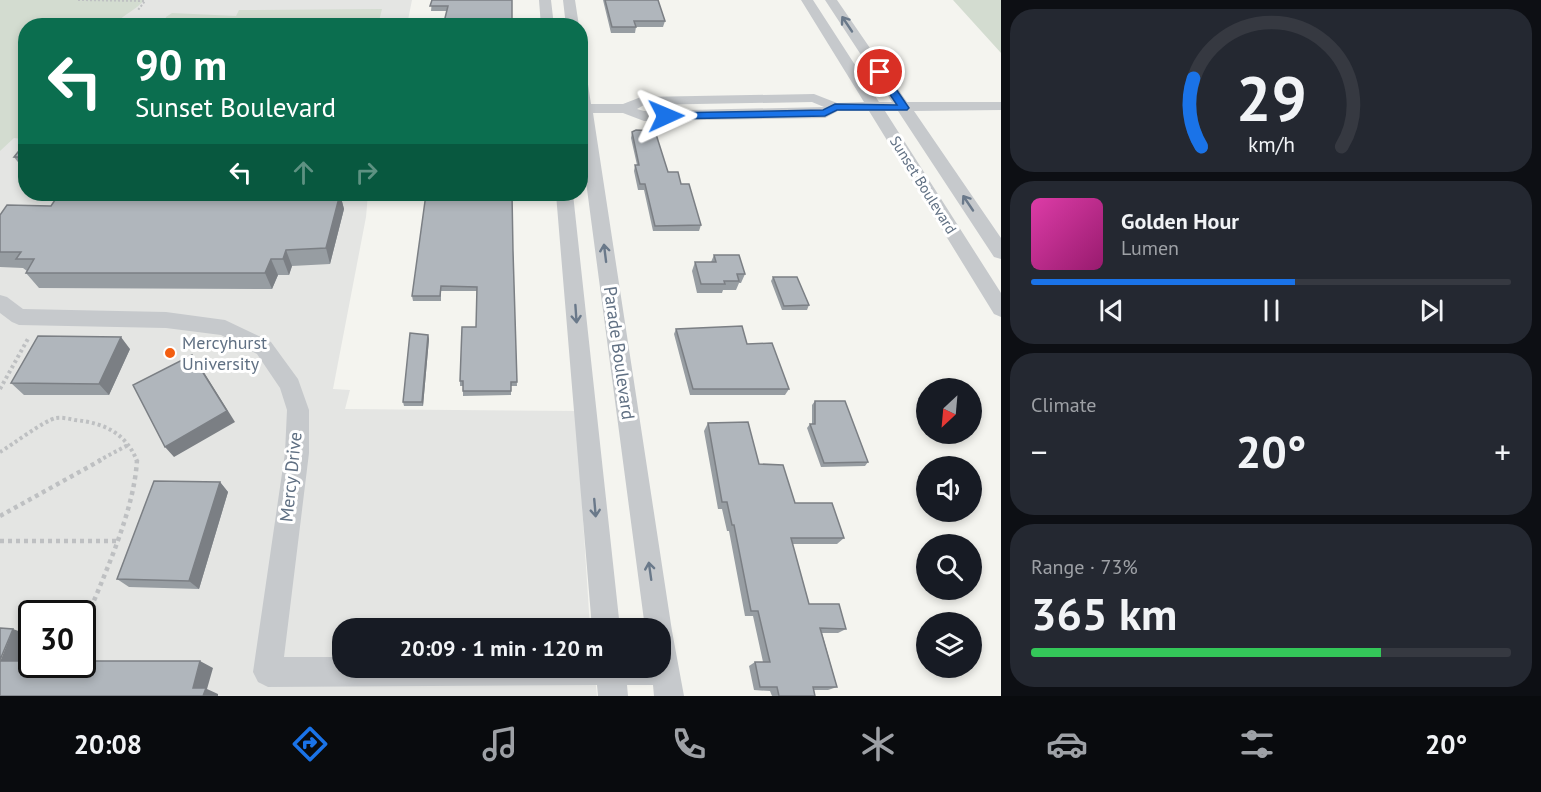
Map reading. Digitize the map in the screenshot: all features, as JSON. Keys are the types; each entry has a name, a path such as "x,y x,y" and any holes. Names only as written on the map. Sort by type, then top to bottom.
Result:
{"street":[{"path":"546,0 547,18"},
{"path":"569,0 572,18"},
{"name":"Sunset Boulevard","path":"807,0 1001,309"},
{"name":"Sunset Boulevard","path":"831,0 1001,252"},
{"path":"588,108 626,109 641,101 814,98 835,107 1001,106"},
{"name":"Parade Boulevard","path":"588,143 657,618"},
{"name":"Parade Boulevard","path":"565,201 605,618"},
{"name":"Mercy Drive","path":"0,302 19,317 166,320 225,328 264,348 290,385 298,410 297,453 268,672 332,673"},
{"path":"611,678 667,683"}],"path":[{"path":"78,0 146,1 138,10"},
{"path":"0,389 32,333"},
{"path":"0,453 56,418 103,425 123,437 134,453 137,469 132,496 94,600"},
{"path":"0,516 128,445"},
{"path":"0,541 117,541"}],"shaded area":[{"name":"Mercyhurst University","path":"0,0 412,0 408,18 18,18 18,201 367,201 333,389 350,390 345,409 576,411 589,618 332,618 332,678 595,678 597,696 0,696"},
{"path":"0,0 144,0 122,18 18,18 18,138 14,138 0,151"},
{"path":"953,0 1001,0 1001,53"},
{"path":"382,9 380,18 166,18 172,13 236,16 239,10"}],"building":[{"path":"432,0 512,0 512,18 445,18 448,6 430,6"},
{"path":"605,0 658,0 665,21 634,21 636,27 612,27"},
{"path":"636,130 655,131 668,172 678,172 681,184 689,184 701,225 655,226 645,184 640,184 635,165 639,165 632,132"},
{"path":"54,201 338,201 326,248 286,250 283,259 271,259 265,273 26,273 34,259 16,259 21,252 0,252 0,215 7,205 51,206"},
{"path":"425,201 512,201 517,382 511,382 511,391 463,391 463,381 460,381 462,327 476,327 477,287 441,286 440,296 412,296"},
{"path":"714,255 739,255 745,274 737,274 739,281 724,281 725,284 701,284 695,262 716,262"},
{"path":"773,277 797,277 809,305 784,306"},
{"path":"742,326 747,344 772,343 789,389 693,389 676,329"},
{"path":"410,333 428,335 422,402 403,402"},
{"path":"38,336 121,337 99,384 11,383"},
{"path":"192,355 227,411 165,447 133,385"},
{"path":"815,401 845,401 868,462 824,463 810,424 815,424"},
{"path":"748,422 759,464 783,465 795,503 832,503 844,538 791,538 809,604 839,604 846,629 820,628 837,687 813,687 815,696 779,696 777,687 760,687 755,662 770,662 758,611 751,611 734,525 732,525 727,502 722,502 708,423"},
{"path":"154,481 220,482 189,581 117,579"},
{"path":"0,628 13,629 0,660"},
{"path":"0,661 18,661 18,678 96,678 96,661 200,661 193,688 206,688 203,696 0,696"}],"place":[{"name":"Mercyhurst University","path":"170,353"}],"route":[{"path":"666,116 825,113 835,107 904,108 880,72"}]}
